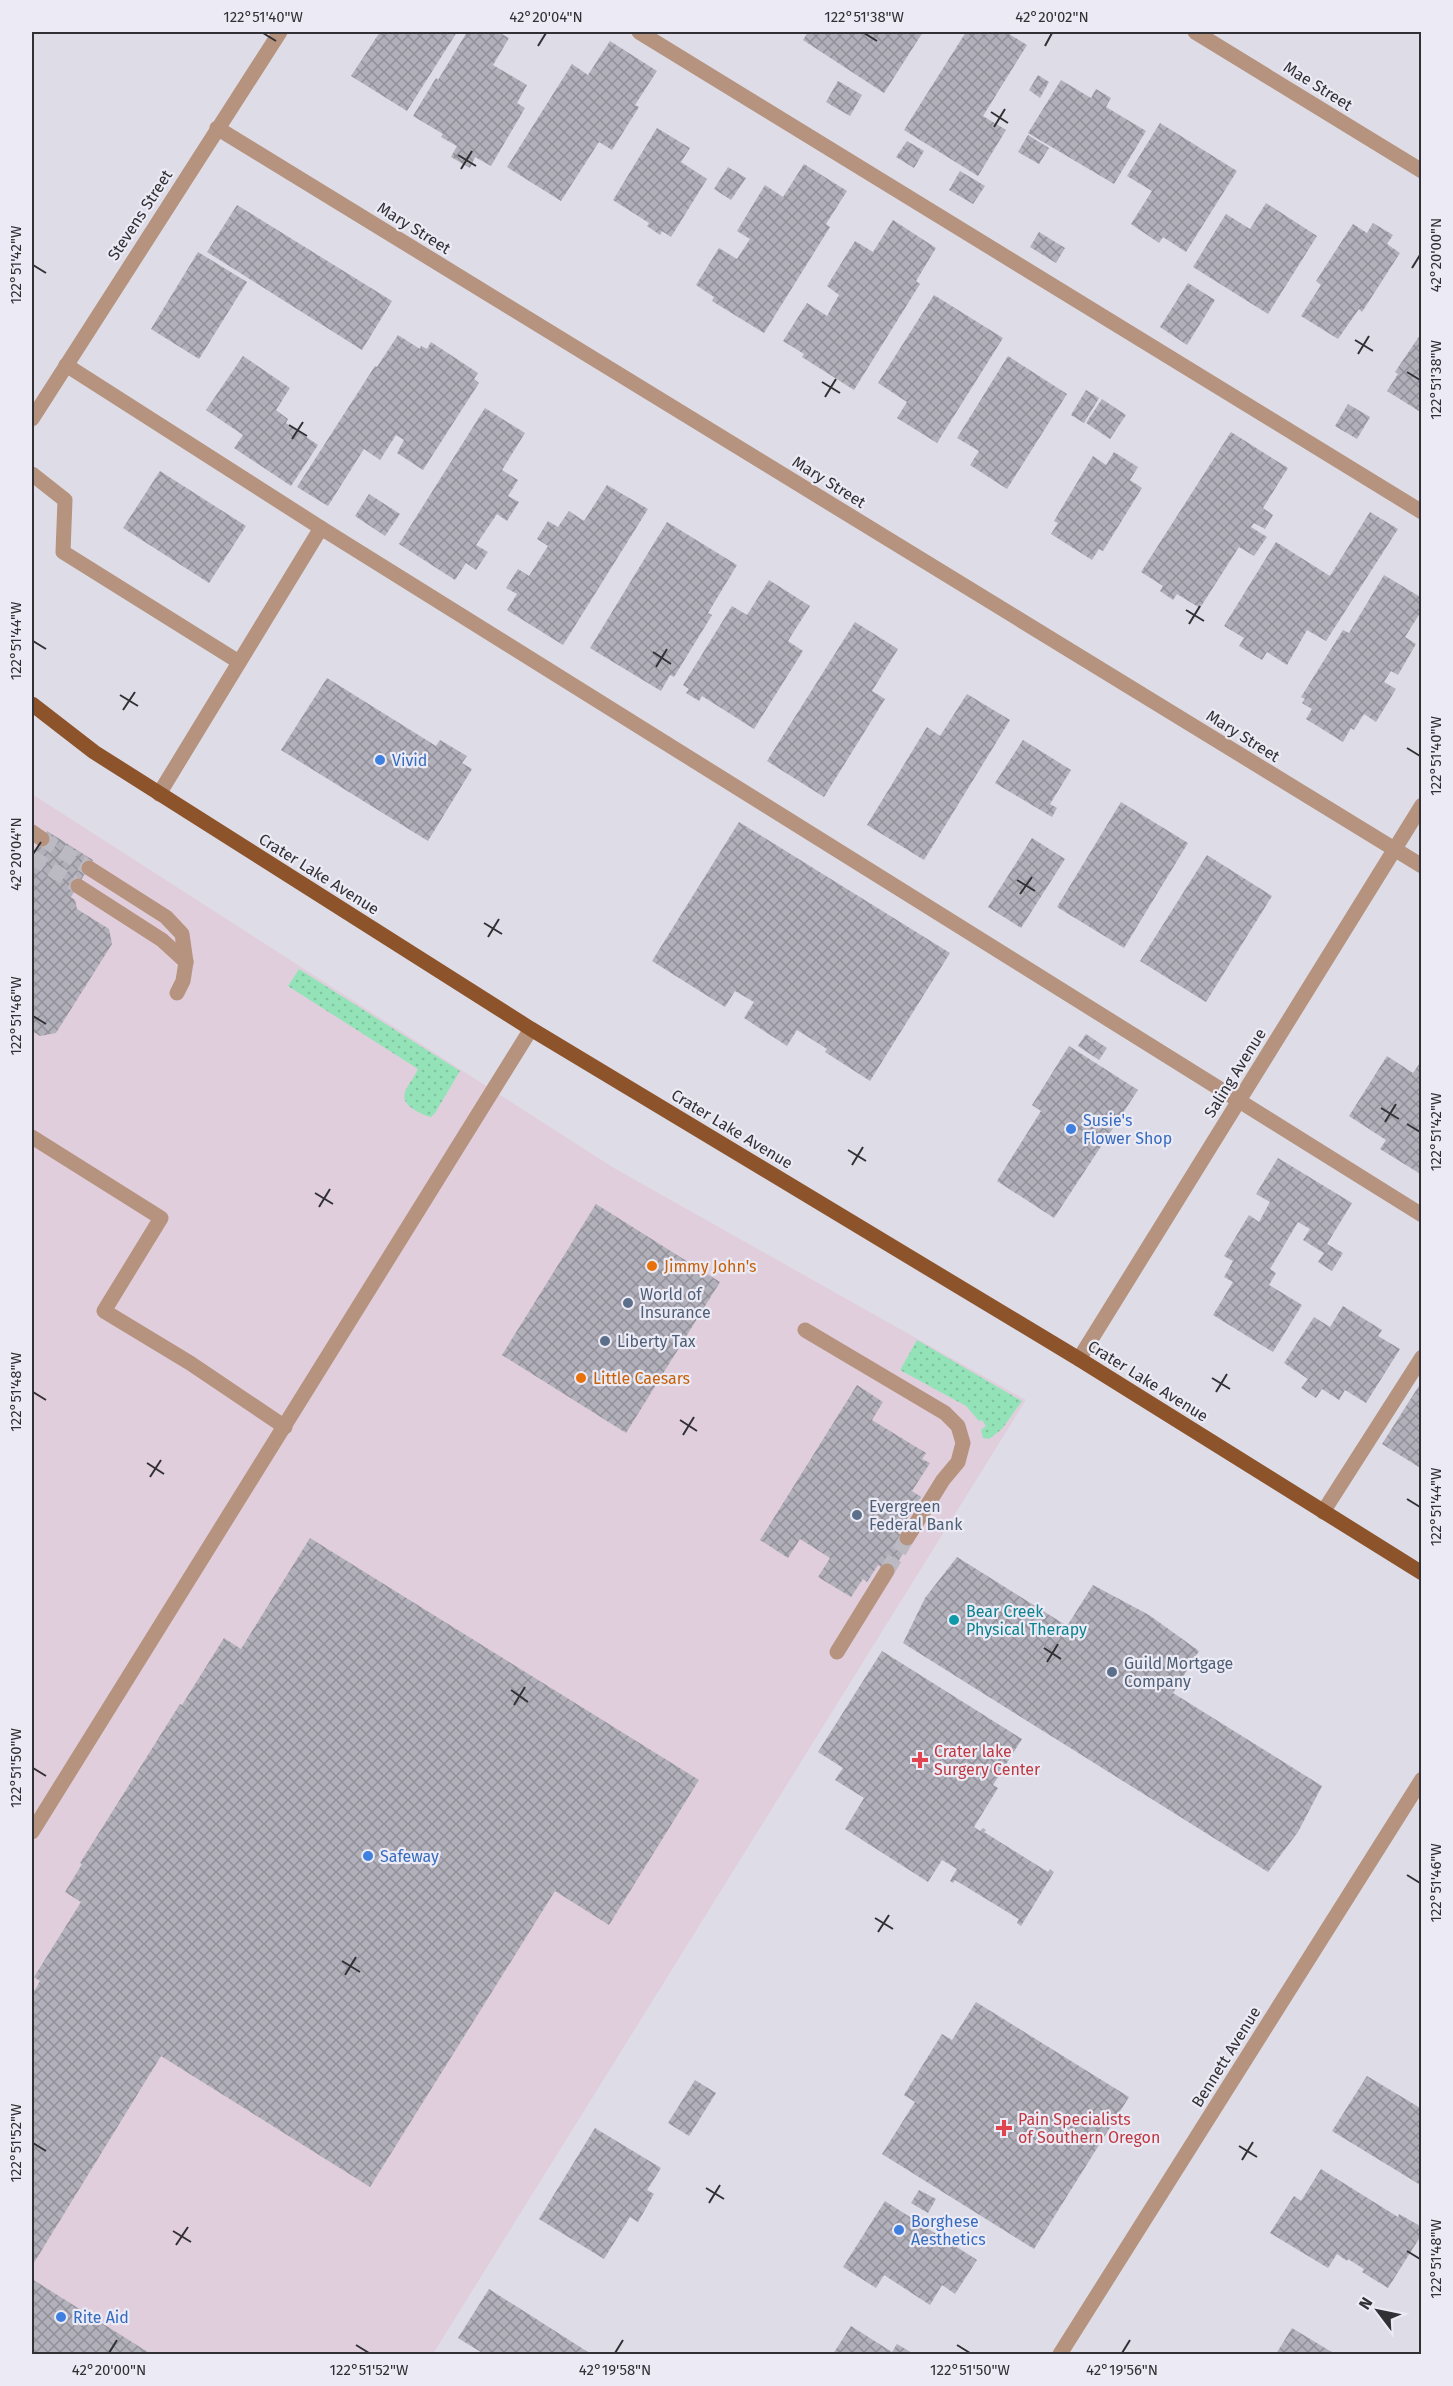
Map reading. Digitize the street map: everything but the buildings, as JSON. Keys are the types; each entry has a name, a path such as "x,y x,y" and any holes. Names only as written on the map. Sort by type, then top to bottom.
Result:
{"main road":[{"name":"Crater Lake Avenue","path":"32,704 94,752 531,1029 1079,1359 1422,1573"}],"street":[{"name":"Stevens Street","path":"32,419 280,32"},
{"path":"639,32 1422,512"},
{"name":"Mae Street","path":"1195,32 1422,171"},
{"name":"Mary Street","path":"217,128 1422,866"},
{"path":"66,365 321,528 1422,1215"},
{"path":"32,474 65,500 63,552 239,662"},
{"path":"159,794 321,528"},
{"name":"Saling Avenue","path":"1079,1359 1422,805"},
{"path":"89,868 166,917 182,934 186,962 183,981 177,993"},
{"path":"78,885 162,940 186,962"},
{"path":"32,1832 531,1029"},
{"path":"32,1137 161,1218 104,1311 285,1426"},
{"path":"804,1329 945,1413 958,1426 963,1443 958,1462 943,1480 907,1538"},
{"path":"1323,1512 1422,1357"},
{"path":"837,1652 887,1571"},
{"name":"Bennett Avenue","path":"1060,2355 1422,1779"}],"shaded area":[{"path":"32,794 614,1168 1026,1400 433,2354 32,2354"}],"green space":[{"path":"299,969 460,1071 431,1117 413,1109 405,1100 406,1090 418,1069 288,986"},
{"path":"917,1340 1022,1401 1002,1429 989,1439 983,1438 981,1430 986,1426 966,1406 900,1370"}],"tunnel":[{"path":"42,839 89,868"},
{"path":"32,857 78,886"},
{"path":"887,1571 907,1538"}],"place":[{"name":"Vivid","path":"380,760"},
{"name":"Susie's Flower Shop","path":"1071,1129"},
{"name":"Jimmy John's","path":"652,1266"},
{"name":"World of Insurance","path":"628,1303"},
{"name":"Liberty Tax","path":"605,1341"},
{"name":"Little Caesars","path":"581,1378"},
{"name":"Evergreen Federal Bank","path":"857,1515"},
{"name":"Bear Creek Physical Therapy","path":"954,1620"},
{"name":"Guild Mortgage Company","path":"1112,1672"},
{"name":"Crater lake Surgery Center","path":"920,1760"},
{"name":"Safeway","path":"368,1856"},
{"name":"Pain Specialists of Southern Oregon","path":"1004,2128"},
{"name":"Borghese Aesthetics","path":"899,2230"},
{"name":"Rite Aid","path":"61,2317"}]}
